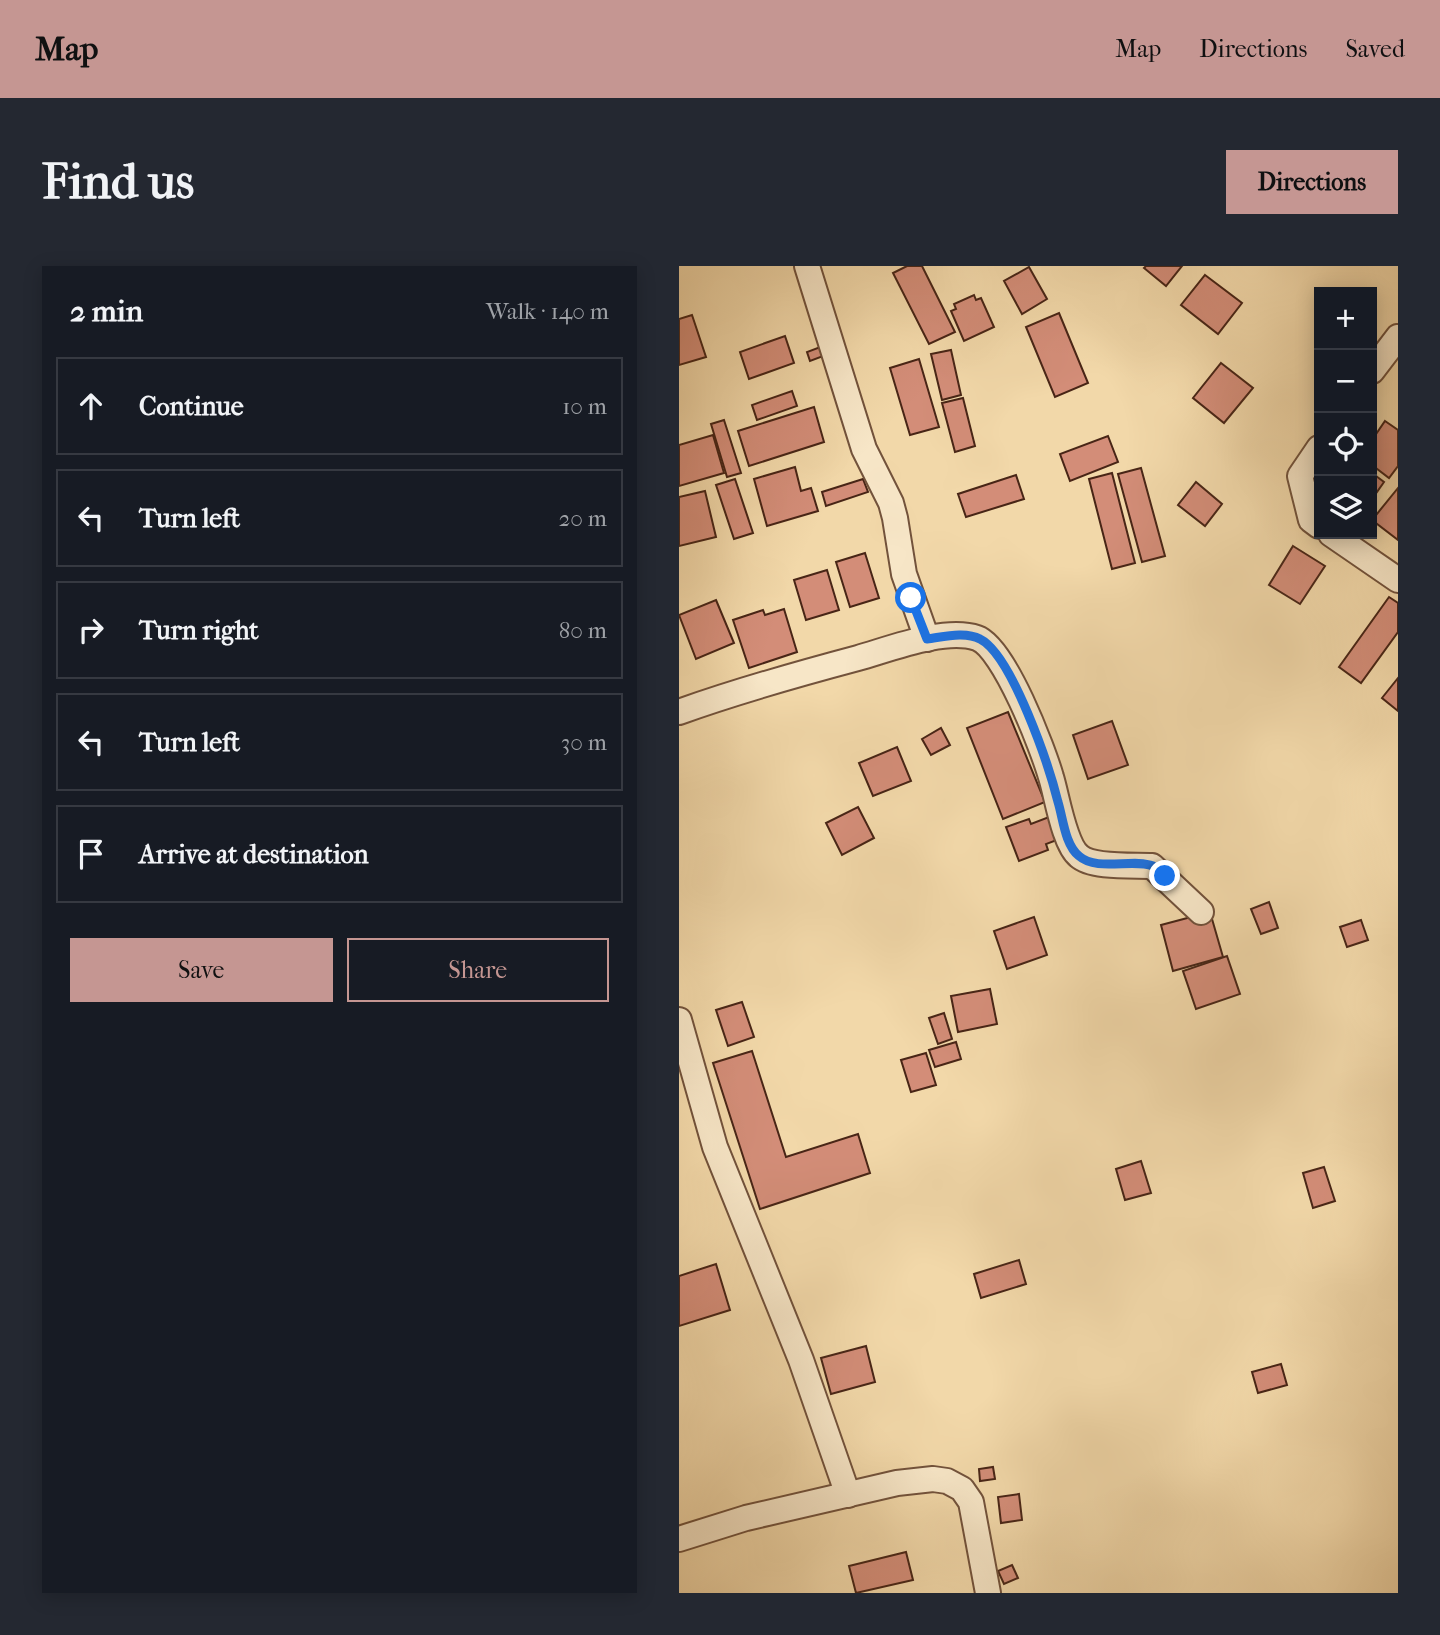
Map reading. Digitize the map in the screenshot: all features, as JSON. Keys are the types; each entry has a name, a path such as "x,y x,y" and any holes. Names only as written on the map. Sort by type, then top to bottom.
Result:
{"street":[{"path":"807,266 864,449 891,503 904,574 927,639"},
{"path":"1377,364 1398,337"},
{"path":"1314,455 1300,476 1311,520 1314,522"},
{"path":"1338,539 1398,580"},
{"path":"680,708 927,639 956,635 979,638 994,650 1014,685 1050,772 1071,848 1080,858 1096,863 1152,866 1201,912"},
{"path":"679,1020 715,1147 801,1360 848,1495"},
{"path":"679,1539 746,1518 897,1483 933,1479 947,1481 962,1489 971,1502 988,1593"}],"building":[{"path":"907,266 922,266 955,332 929,344 893,273"},
{"path":"1182,266 1166,286 1144,268"},
{"path":"1029,267 1047,299 1022,314 1004,281"},
{"path":"1205,275 1242,303 1218,334 1181,305"},
{"path":"974,295 976,300 981,298 994,327 964,341 951,311 956,309 954,304"},
{"path":"1059,313 1088,383 1055,397 1026,327"},
{"path":"692,315 706,357 679,365 679,319"},
{"path":"785,336 794,363 749,379 740,352"},
{"path":"823,346 826,355 810,361 807,352"},
{"path":"951,350 961,395 942,400 931,354"},
{"path":"919,359 939,427 910,435 890,368"},
{"path":"1221,363 1253,388 1224,423 1193,398"},
{"path":"792,391 797,406 757,420 752,405"},
{"path":"963,398 975,446 955,452 942,403"},
{"path":"814,407 824,442 749,466 738,431"},
{"path":"724,420 741,473 727,477 711,424"},
{"path":"1385,421 1398,430 1398,466 1389,478 1377,469 1377,433"},
{"path":"713,435 724,473 679,486 679,445"},
{"path":"1108,436 1118,462 1070,481 1060,454"},
{"path":"795,467 801,491 811,488 818,511 767,526 754,479"},
{"path":"1141,468 1165,556 1142,562 1118,474"},
{"path":"1112,473 1135,563 1112,569 1089,479"},
{"path":"1016,475 1024,499 966,517 958,494"},
{"path":"1377,477 1384,482 1377,492"},
{"path":"735,479 753,533 734,539 716,485"},
{"path":"863,479 868,492 826,506 822,492"},
{"path":"1196,482 1222,504 1205,526 1178,505"},
{"path":"1398,488 1398,540 1377,524 1377,514"},
{"path":"705,491 716,537 679,546 679,497"},
{"path":"1293,546 1325,566 1300,604 1269,585"},
{"path":"865,553 879,598 850,607 836,562"},
{"path":"827,570 839,610 806,620 794,580"},
{"path":"1389,597 1398,603 1398,632 1361,683 1339,667"},
{"path":"716,600 734,643 696,659 679,615"},
{"path":"784,609 797,652 749,668 733,620 763,610 765,615"},
{"path":"1398,678 1398,711 1382,698"},
{"path":"1008,712 1045,802 1003,819 967,728"},
{"path":"1112,721 1128,765 1088,779 1073,735"},
{"path":"941,728 950,745 931,755 922,739"},
{"path":"897,747 911,781 873,796 859,763"},
{"path":"858,807 874,838 842,855 826,823"},
{"path":"1049,817 1057,840 1046,844 1048,850 1019,861 1006,827 1029,819 1031,824"},
{"path":"1269,902 1278,928 1261,934 1251,909"},
{"path":"1210,912 1223,957 1173,971 1161,925"},
{"path":"1034,917 1047,955 1007,969 994,931"},
{"path":"1361,920 1368,940 1347,947 1340,927"},
{"path":"1227,956 1240,994 1196,1009 1183,971"},
{"path":"990,989 997,1024 958,1032 951,996"},
{"path":"742,1002 754,1037 728,1046 716,1010"},
{"path":"944,1013 952,1039 938,1044 929,1018"},
{"path":"956,1042 961,1059 935,1067 929,1050"},
{"path":"752,1051 786,1157 858,1134 870,1173 760,1209 713,1063"},
{"path":"926,1053 936,1085 911,1092 901,1060"},
{"path":"1141,1161 1151,1193 1125,1200 1116,1169"},
{"path":"1324,1167 1335,1201 1313,1208 1303,1173"},
{"path":"1019,1260 1026,1284 981,1298 974,1274"},
{"path":"716,1264 730,1310 679,1326 679,1276"},
{"path":"866,1346 875,1382 831,1394 821,1358"},
{"path":"1281,1364 1287,1385 1258,1393 1252,1372"},
{"path":"993,1467 995,1479 980,1481 979,1469"},
{"path":"1019,1494 1022,1520 1001,1523 998,1497"},
{"path":"906,1552 913,1580 856,1593 849,1566"},
{"path":"1012,1565 1018,1578 1004,1584 998,1571"}],"route":[{"path":"911,598 927,639 956,635 979,638 994,650 1009,672 1050,772 1071,848 1080,858 1096,863 1152,866 1165,876"}]}
